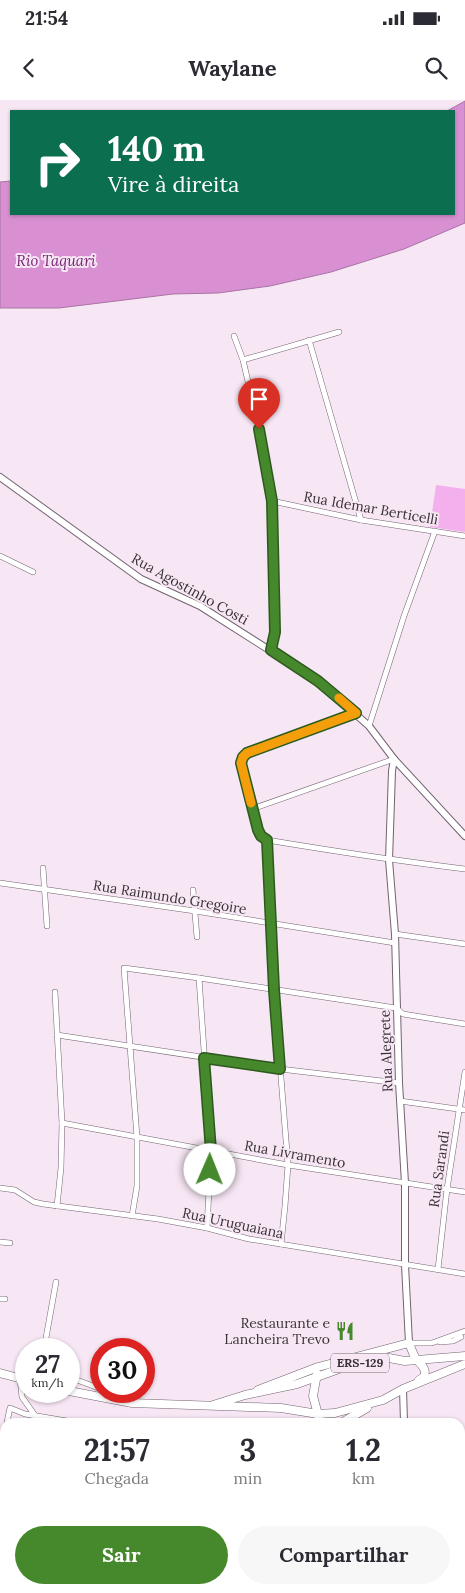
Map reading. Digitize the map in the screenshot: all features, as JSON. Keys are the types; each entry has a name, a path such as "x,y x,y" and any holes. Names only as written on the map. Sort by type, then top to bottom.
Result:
{"main road":[{"path":"245,1395 318,1367 409,1342 417,1360 425,1369 424,1377 403,1389"},
{"name":"ERS-129","path":"206,1406 245,1395 297,1384 361,1363 389,1358 405,1361 465,1356"},
{"name":"ERS-129","path":"132,1403 281,1408 318,1414 335,1413 383,1400 403,1389 465,1364"},
{"path":"318,1367 313,1396 319,1418"},
{"path":"0,1372 15,1377"},
{"path":"350,1418 383,1400"}],"street":[{"path":"243,360 339,332"},
{"path":"234,336 243,360 264,446 272,501 275,632 271,650"},
{"path":"309,340 361,520"},
{"name":"Rua Agostinho Costi","path":"0,477 141,579 200,606 318,681 369,726 394,759 465,836"},
{"name":"Rua Idemar Berticelli","path":"272,501 361,520 465,536"},
{"path":"369,726 404,616 435,531"},
{"path":"0,556 33,572"},
{"path":"356,713 247,753 243,757 241,763 252,810 261,836 267,840 389,860 465,869"},
{"path":"252,810 394,759"},
{"name":"Rua Alegrete","path":"394,759 389,860 395,934 396,1008 405,1183 405,1264 409,1342"},
{"path":"267,840 274,990 288,1165 281,1244"},
{"path":"43,868 47,926"},
{"name":"Rua Raimundo Gregoire","path":"0,883 395,943"},
{"path":"193,890 196,937"},
{"path":"395,934 465,944"},
{"path":"132,1216 137,1186 136,1137 124,968 396,1008 403,1014 465,1024"},
{"path":"199,978 211,1151 207,1228"},
{"path":"55,992 62,1123 62,1168 57,1206"},
{"path":"57,1035 280,1069 399,1083"},
{"name":"Rua Sarandi","path":"438,1269 447,1190 462,1109 465,1072"},
{"path":"400,1100 462,1109"},
{"name":"Rua Livramento","path":"62,1123 288,1165 465,1192"},
{"name":"Rua Uruguaiana","path":"0,1188 15,1190 34,1202 207,1228 249,1239 465,1274"},
{"path":"0,1242 10,1243"},
{"path":"46,1338 56,1282"},
{"path":"409,1342 432,1343 464,1334 465,1344"},
{"path":"403,1389 404,1418"},
{"path":"26,1403 34,1414"},
{"path":"8,1418 10,1408 25,1414 53,1418"}],"shaded area":[{"path":"436,485 465,489 465,532 430,527"}],"water":[{"name":"Rio Taquari","path":"465,101 465,223 404,249 331,272 270,286 218,293 173,294 59,308 0,308 0,182 10,181 10,215 455,215 455,110 449,110"}],"slow traffic":[{"path":"251,803 241,763 243,757 247,753 356,713 339,698"}],"place":[{"name":"Restaurante e Lancheira Trevo","path":"345,1331"}],"route":[{"path":"210,1170 211,1151 204,1058 280,1069 274,990 267,840 261,836 258,830 241,763 247,753 356,713 318,681 271,650 275,632 272,501 264,446 259,429"}]}
